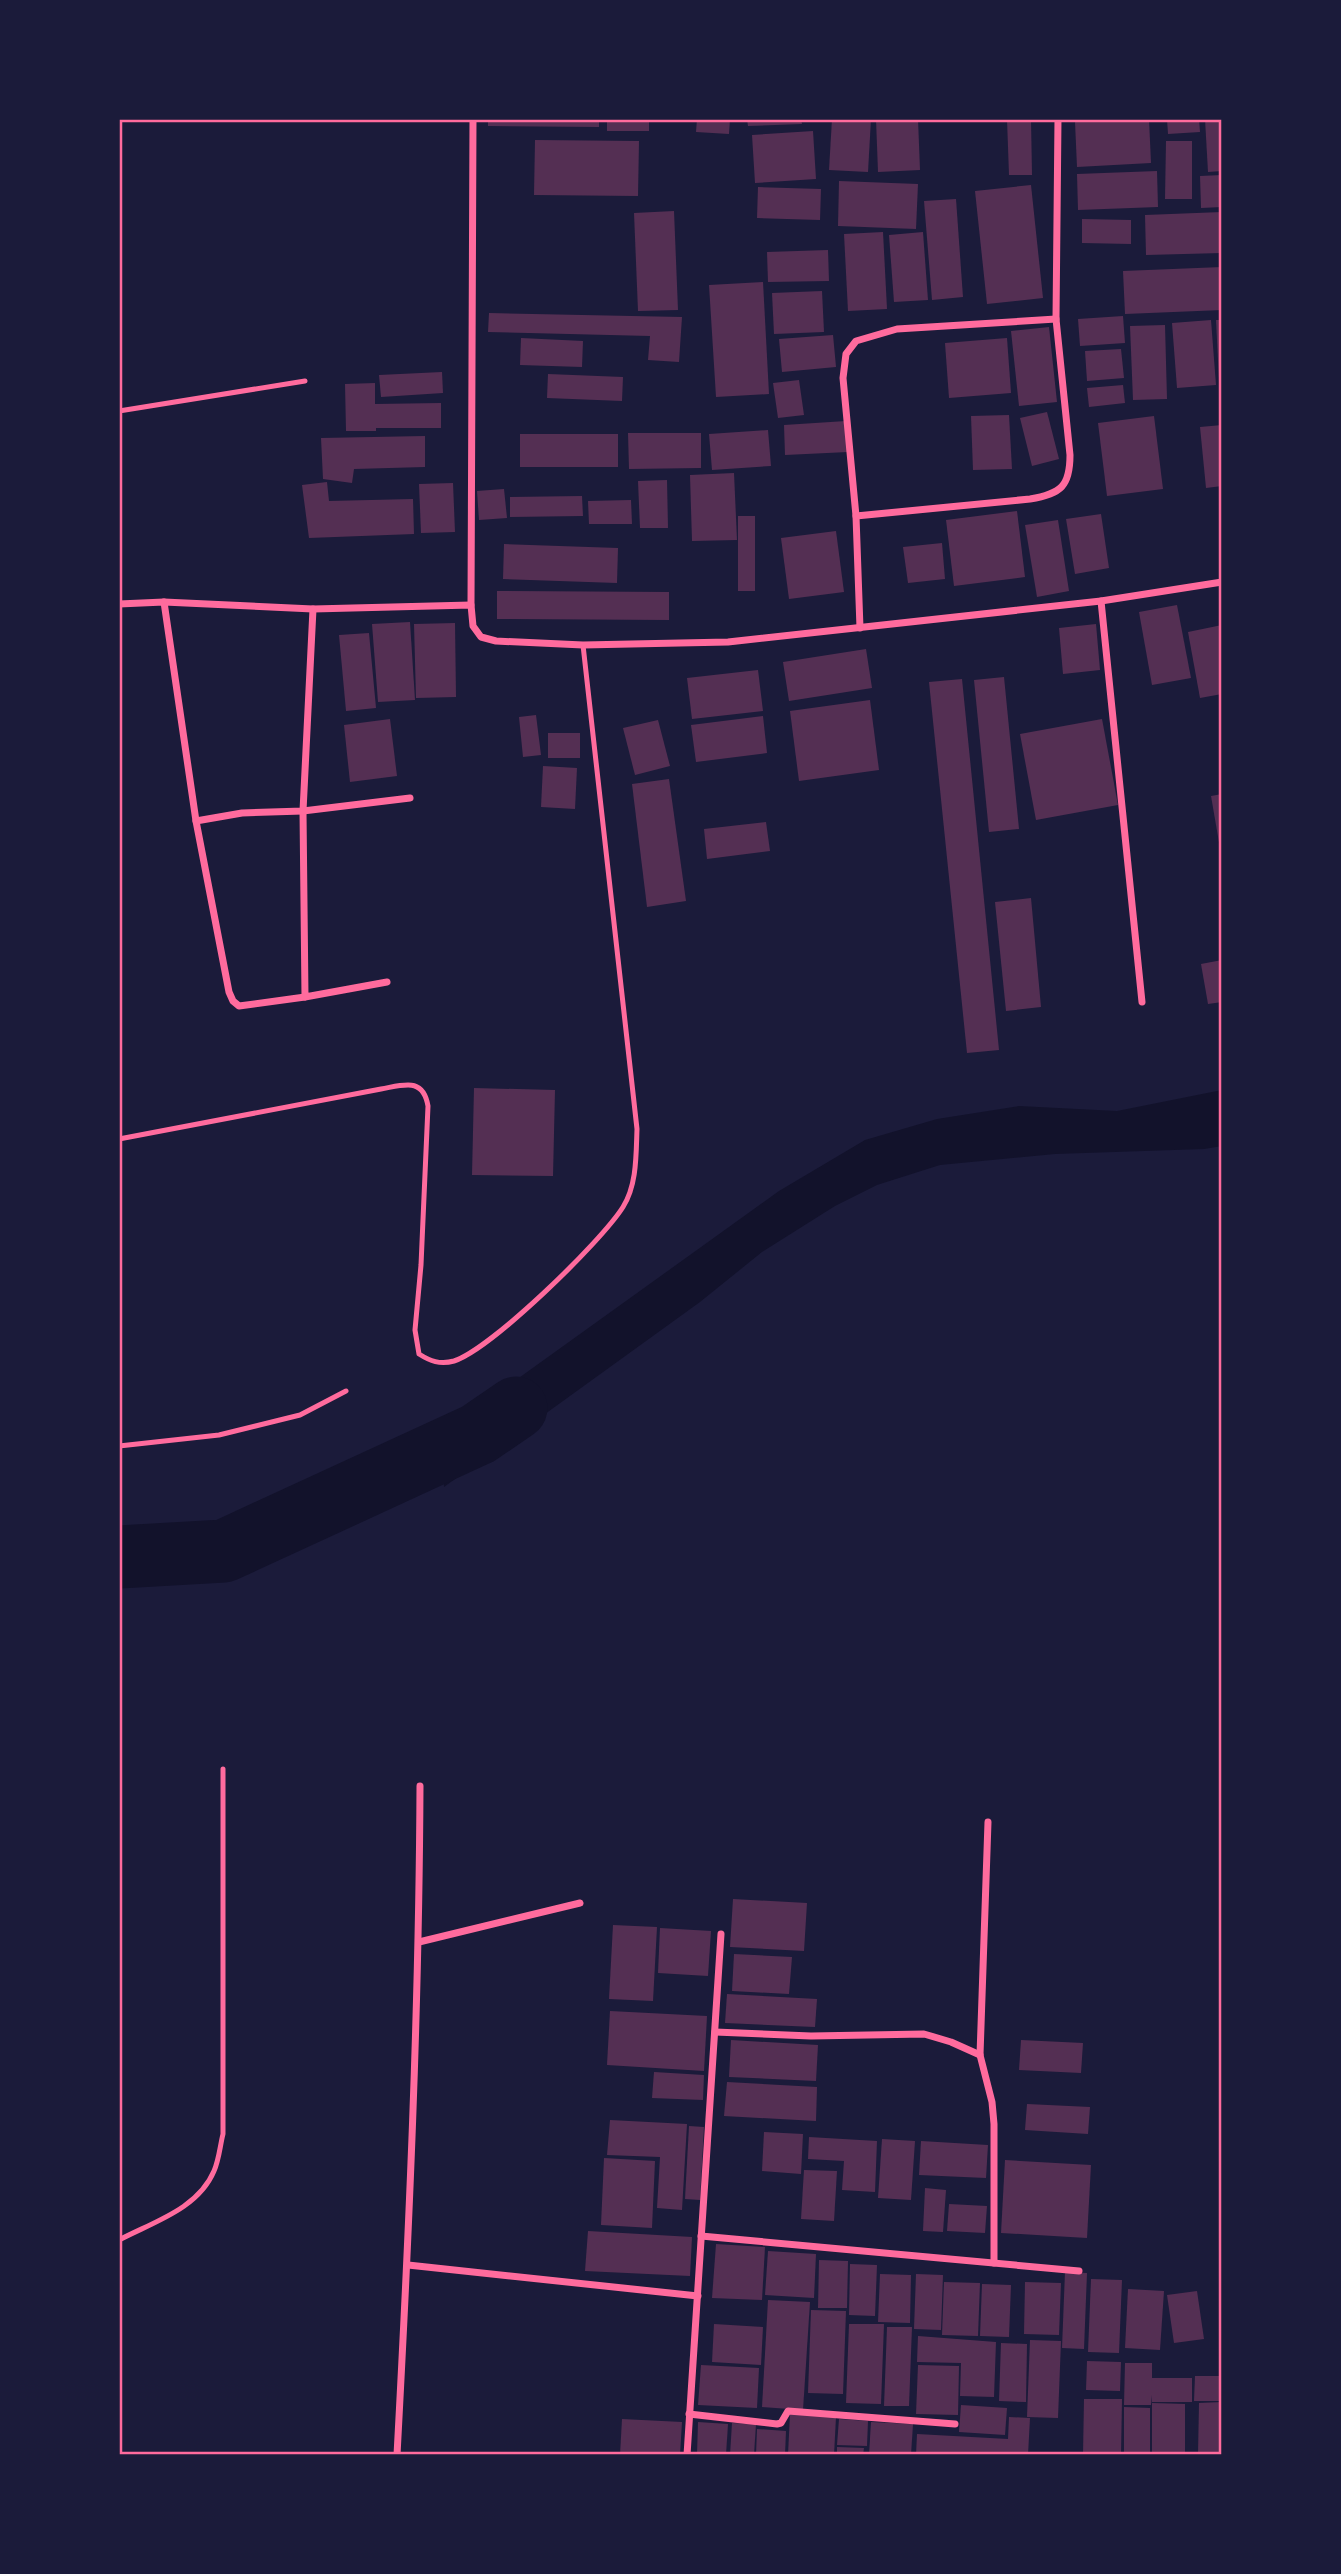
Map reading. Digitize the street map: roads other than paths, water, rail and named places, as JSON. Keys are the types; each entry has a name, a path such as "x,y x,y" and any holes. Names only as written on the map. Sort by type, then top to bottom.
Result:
{"street":[{"path":"473,119 471,605 473,626 481,637 583,645 727,642 1101,601 1222,582"},
{"path":"856,516 1030,499 1056,492 1065,483 1070,470 1070,454 1056,319 1058,119"},
{"path":"860,628 856,516 843,377 846,354 856,341 897,329 1056,319"},
{"path":"1101,601 1142,1002"},
{"path":"119,604 164,602 313,609 471,605"},
{"path":"164,602 196,821 229,992 233,1001 239,1006 387,982"},
{"path":"305,997 303,811 313,609"},
{"path":"196,821 242,813 303,811 410,798"},
{"path":"397,2455 408,2265 419,1942 420,1786"},
{"path":"988,1822 980,2054 992,2102 994,2263"},
{"path":"419,1942 580,1903"},
{"path":"687,2455 721,1934"},
{"path":"715,2032 811,2036 924,2034 980,2054"},
{"path":"701,2236 1079,2271"},
{"path":"408,2265 698,2296"},
{"path":"689,2414 778,2424 784,2420 788,2411 955,2424"}],"lane":[{"path":"119,411 305,380"},
{"path":"119,1139 381,1089 417,1086 426,1094 428,1106 421,1265 415,1330 419,1354 432,1362 452,1362 469,1354 513,1320 581,1257 624,1206 631,1188 636,1161 638,1129 583,645"},
{"path":"119,1446 219,1435 300,1415 346,1391"},
{"path":"119,2239 167,2218 194,2198 214,2172 220,2147 223,2120 223,1769"}],"waterway":[{"path":"119,1557 224,1551 478,1434 516,1408"}]}
